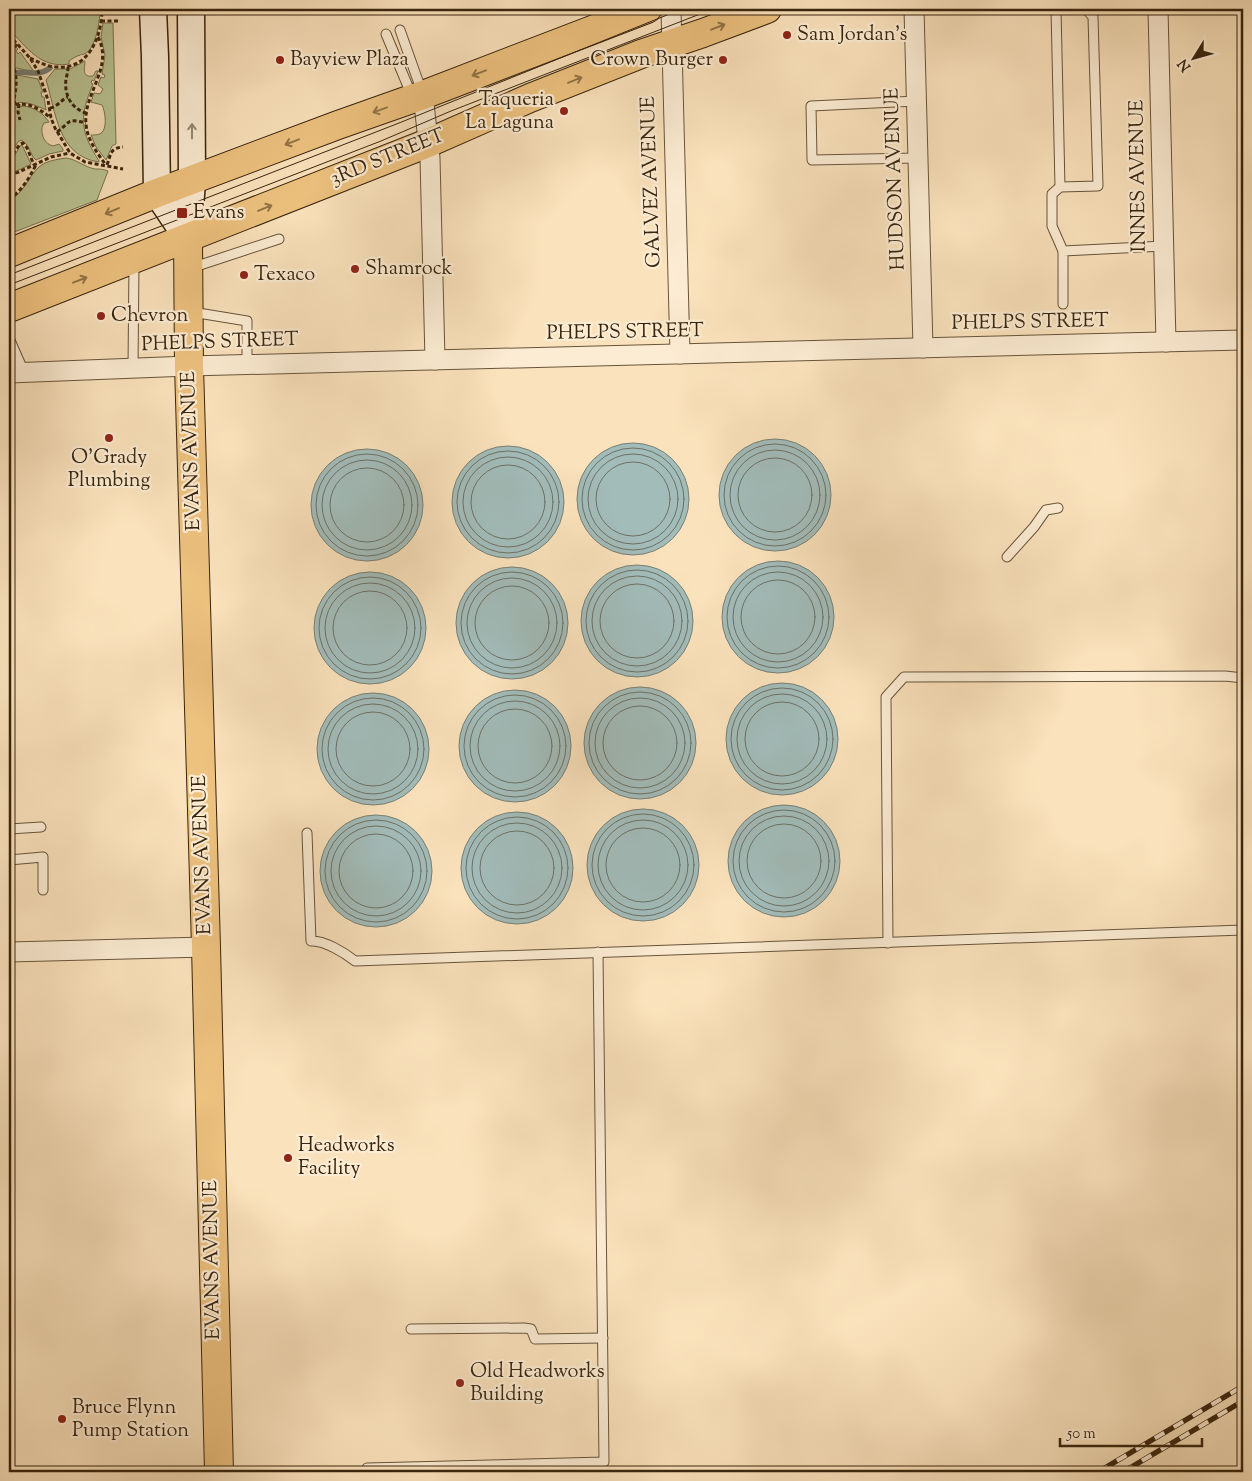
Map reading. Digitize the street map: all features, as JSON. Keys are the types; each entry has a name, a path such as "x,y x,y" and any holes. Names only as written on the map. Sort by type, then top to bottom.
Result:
{"main road":[{"path":"153,9 157,193 188,239"},
{"name":"EVANS AVENUE","path":"191,9 192,180 188,239 189,366 219,1472"},
{"path":"9,252 157,193 418,97 647,9"},
{"name":"3RD STREET","path":"9,308 428,143 539,94 641,54 767,9"}],"street":[{"name":"GALVEZ AVENUE","path":"671,9 680,354"},
{"name":"HUDSON AVENUE","path":"914,9 923,348"},
{"name":"INNES AVENUE","path":"1158,9 1166,342"},
{"path":"418,97 428,143 435,360"},
{"name":"PHELPS STREET","path":"16,373 189,366 1243,340"},
{"path":"9,952 206,947"}],"lane":[{"path":"1056,9 1060,187"},
{"path":"1063,304 1063,251 1052,226 1052,194 1060,187 1098,186 1092,17 1086,9"},
{"path":"400,30 418,97"},
{"path":"386,34 418,97"},
{"path":"917,101 811,106 812,160 918,158"},
{"path":"188,269 279,240"},
{"path":"1063,251 1164,246"},
{"path":"133,368 134,259"},
{"path":"189,312 247,321 246,365"},
{"path":"9,338 16,373"},
{"path":"1007,557 1034,528 1046,510 1058,508"},
{"path":"888,943 886,697 904,677 1225,676 1243,678"},
{"path":"9,829 41,827"},
{"path":"307,832 311,941 316,940 345,953 356,961 1243,930"},
{"path":"9,860 43,857 43,890"},
{"path":"367,1472 367,1468 604,1462 598,952"},
{"path":"411,1329 524,1328 531,1329 535,1338 603,1338"}],"path":[{"path":"30,58 49,66 68,67 84,58 98,38 102,9"},
{"path":"101,21 120,21"},
{"path":"9,35 30,58 38,71 57,132 70,153 85,162 123,169"},
{"path":"98,38 102,49 102,65 98,80 88,100 86,123 92,144 106,166"},
{"path":"17,44 13,49 11,57 16,81 13,100 17,104 20,120"},
{"path":"68,67 66,82 68,97 75,107 86,113"},
{"path":"50,108 53,108 68,97"},
{"path":"9,106 17,104 34,106 52,118"},
{"path":"57,132 69,121 86,123"},
{"path":"9,159 20,144 23,143 35,164"},
{"path":"106,166 113,149 123,147"},
{"path":"9,175 51,157 70,153"},
{"path":"9,199 27,181 35,164"}],"green space":[{"path":"9,9 100,9 98,27 92,47 84,54 73,58 69,61 69,64 59,65 42,60 28,49 9,29"},
{"path":"103,23 113,23 116,144 112,146 106,160 96,147 91,135 101,133 105,125 105,114 102,105 91,102 94,93 100,94 103,89 98,85 101,77 104,78 105,75 102,74 105,55 101,37"},
{"path":"9,40 18,49 16,51 18,54 20,52 33,70 9,68"},
{"path":"85,61 85,74 93,76 98,71 94,81 92,80 91,83 93,84 85,106 84,124 88,141 99,162 85,158 74,151 66,142 56,118 46,80 55,69 70,69"},
{"path":"17,75 38,79 43,92 41,92 42,97 44,97 46,110 28,103 9,104 9,78"},
{"path":"24,106 38,111 47,119 49,122 44,123 42,127 44,139 53,146 59,144 63,151 49,154 36,160 26,144 21,140 9,156 9,112 12,110 11,108"},
{"path":"22,145 31,164 9,173 9,163"},
{"path":"66,158 91,168 108,171 97,200 9,234 9,201 20,192 40,166 50,161"}],"water":[{"path":"775,439 796,443 815,455 827,474 831,495 827,516 815,535 796,547 775,551 754,547 735,535 723,516 719,495 723,474 735,455 754,443"},
{"path":"633,443 654,447 673,459 685,478 689,499 685,520 673,539 654,551 633,555 612,551 593,539 581,520 577,499 581,478 593,459 612,447"},
{"path":"508,446 529,450 548,462 560,481 564,502 560,523 548,542 529,554 508,558 487,554 468,542 456,523 452,502 456,481 468,462 487,450"},
{"path":"367,449 388,453 407,465 419,484 423,505 419,526 407,545 388,557 367,561 346,557 327,545 315,526 311,505 315,484 327,465 346,453"},
{"path":"778,561 799,565 818,577 830,596 834,617 830,638 818,657 799,669 778,673 757,669 738,657 726,638 722,617 726,596 738,577 757,565"},
{"path":"637,565 658,569 677,581 689,600 693,621 689,642 677,661 658,673 637,677 616,673 597,661 585,642 581,621 585,600 597,581 616,569"},
{"path":"512,567 533,571 552,583 564,602 568,623 564,644 552,663 533,675 512,679 491,675 472,663 460,644 456,623 460,602 472,583 491,571"},
{"path":"370,572 391,576 410,588 422,607 426,628 422,649 410,668 391,680 370,684 349,680 330,668 318,649 314,628 318,607 330,588 349,576"},
{"path":"782,683 803,687 822,699 834,718 838,739 834,760 822,779 803,791 782,795 761,791 742,779 730,760 726,739 730,718 742,699 761,687"},
{"path":"640,687 661,691 680,703 692,722 696,743 692,764 680,783 661,795 640,799 619,795 600,783 588,764 584,743 588,722 600,703 619,691"},
{"path":"515,690 536,694 555,706 567,725 571,746 567,767 555,786 536,798 515,802 494,798 475,786 463,767 459,746 463,725 475,706 494,694"},
{"path":"373,693 394,697 413,709 425,728 429,749 425,770 413,789 394,801 373,805 352,801 333,789 321,770 317,749 321,728 333,709 352,697"},
{"path":"784,805 805,809 824,821 836,840 840,861 836,882 824,901 805,913 784,917 763,913 744,901 732,882 728,861 732,840 744,821 763,809"},
{"path":"643,809 664,813 683,825 695,844 699,865 695,886 683,905 664,917 643,921 622,917 603,905 591,886 587,865 591,844 603,825 622,813"},
{"path":"517,812 538,816 557,828 569,847 573,868 569,889 557,908 538,920 517,924 496,920 477,908 465,889 461,868 465,847 477,828 496,816"},
{"path":"376,815 397,819 416,831 428,850 432,871 428,892 416,911 397,923 376,927 355,923 336,911 324,892 320,871 324,850 336,831 355,819"}],"waterway":[{"path":"9,74 14,72 39,73 50,68"}],"tram line":[{"path":"9,275 399,123 682,9"},
{"path":"9,285 381,141 451,111 713,9"}],"railway":[{"path":"1098,1472 1243,1386"},
{"path":"1123,1472 1243,1401"}],"place":[{"name":"Sam Jordan's","path":"787,35"},
{"name":"Bayview Plaza","path":"280,60"},
{"name":"Crown Burger","path":"723,60"},
{"name":"Taqueria La Laguna","path":"564,111"},
{"name":"Evans","path":"182,213"},
{"name":"Shamrock","path":"355,269"},
{"name":"Texaco","path":"244,275"},
{"name":"Chevron","path":"101,316"},
{"name":"O'Grady Plumbing","path":"109,438"},
{"name":"Headworks Facility","path":"288,1158"},
{"name":"Old Headworks Building","path":"460,1383"},
{"name":"Bruce Flynn Pump Station","path":"62,1419"}]}
